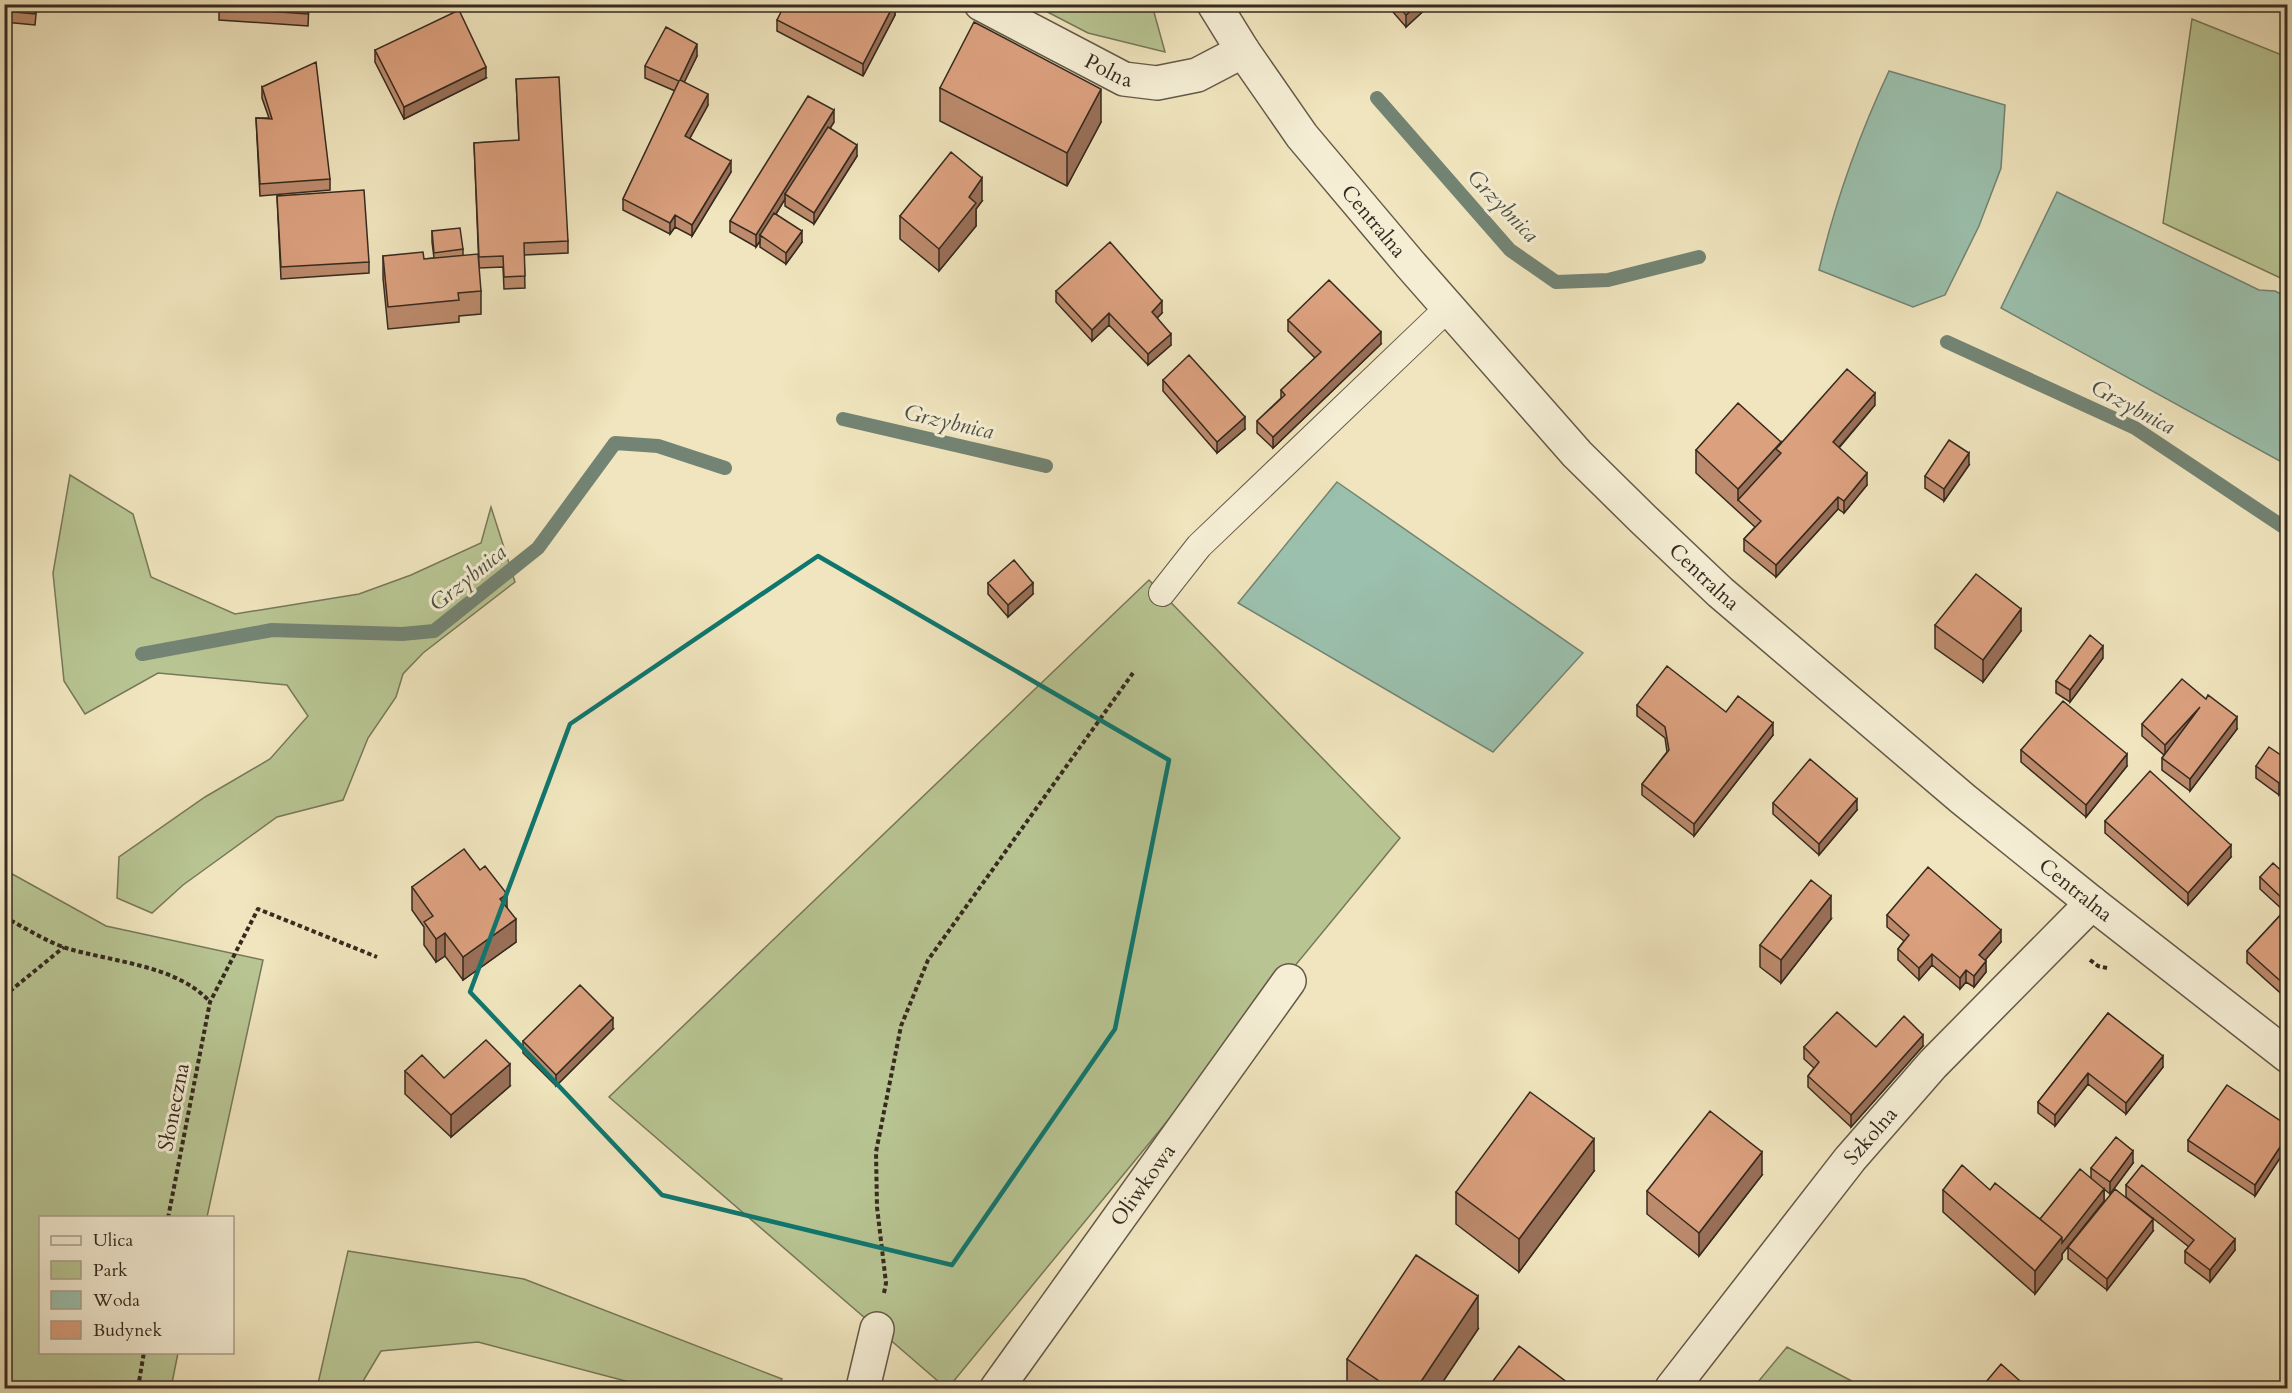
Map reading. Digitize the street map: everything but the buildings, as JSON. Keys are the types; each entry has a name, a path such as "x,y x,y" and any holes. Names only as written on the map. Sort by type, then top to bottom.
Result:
{"street":[{"name":"Polna","path":"981,4 1124,78 1157,83 1197,75 1243,51"},
{"name":"Centralna","path":"1215,4 1243,51 1302,136 1577,454 1720,592 1963,799 2288,1056"},
{"name":"Szkolna","path":"1672,1389 1858,1150 1933,1064 2092,903"},
{"name":"Oliwkowa","path":"997,1389 1289,981"},
{"path":"863,1389 877,1329"}],"lane":[{"path":"1162,594 1199,546 1449,308"}],"path":[{"path":"877,1329 886,1283 877,1207 876,1152 901,1026 928,960 1133,673"},
{"name":"Słoneczna","path":"168,1216 210,1002 258,909 377,957"},
{"path":"4,917 64,947 149,969 186,982 201,992 210,1002"},
{"path":"4,996 64,947"},
{"path":"138,1389 144,1354"}],"highlighted area":[{"path":"818,556 1169,760 1115,1029 952,1265 662,1195 470,992 570,724"}],"green space":[{"path":"1034,5 1152,5 1165,52 1088,33"},
{"path":"2192,19 2287,57 2287,281 2163,223"},
{"path":"70,475 133,514 151,577 235,614 359,594 411,575 481,543 491,507 515,582 423,653 403,674 396,697 368,738 343,800 277,817 183,885 152,913 117,898 119,857 205,797 270,759 308,716 287,685 158,673 85,714 64,681 53,573"},
{"path":"1149,580 1400,838 946,1388 609,1097"},
{"path":"5,870 106,926 263,960 207,1216 39,1216 39,1354 178,1354 171,1388 5,1388"},
{"path":"348,1251 524,1279 782,1379 777,1388 652,1388 478,1342 381,1351 359,1388 317,1388"},
{"path":"1787,1347 1865,1388 1753,1388"}],"water":[{"path":"1889,71 2005,105 2001,168 1979,226 1945,295 1913,307 1819,270 1849,169 1867,120"},
{"path":"2057,192 2259,290 2275,291 2287,297 2287,465 2001,308"},
{"path":"1337,482 1583,653 1493,752 1238,603"}],"waterway":[{"name":"Grzybnica","path":"1377,98 1510,250 1556,282 1608,280 1699,257"},
{"name":"Grzybnica","path":"1947,342 2135,428 2288,530"},
{"name":"Grzybnica","path":"843,419 1046,466"},
{"name":"Grzybnica","path":"142,654 272,630 402,634 434,631 538,548 615,443 658,446 725,468"}]}
